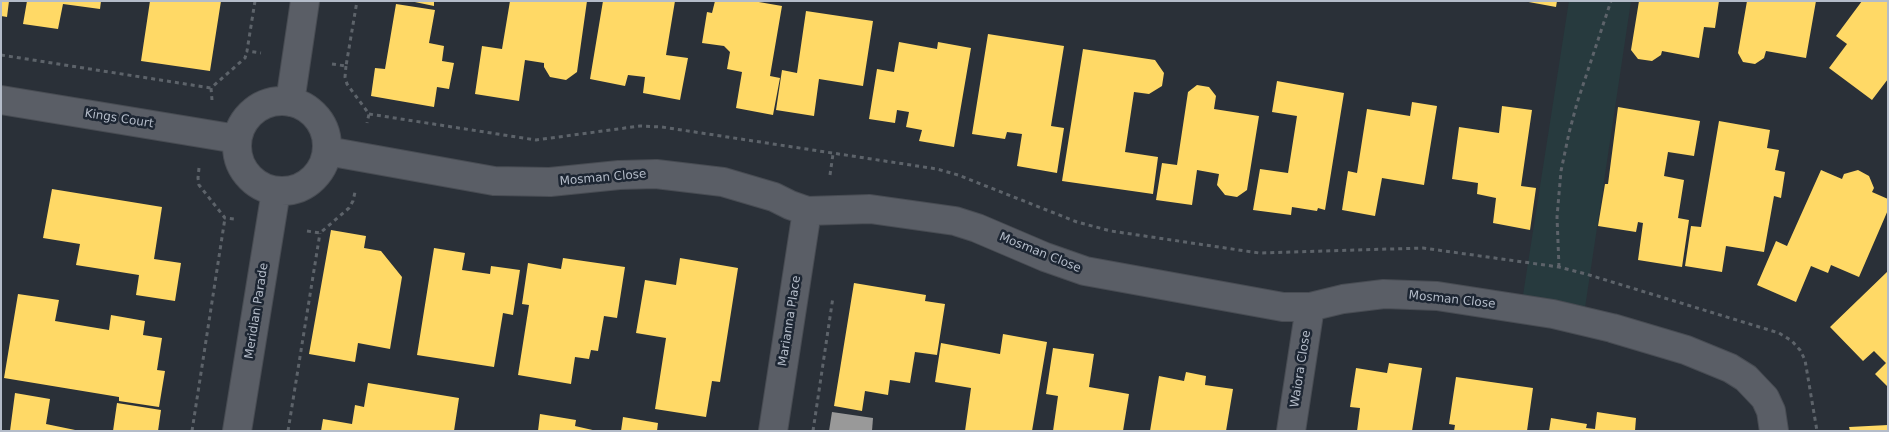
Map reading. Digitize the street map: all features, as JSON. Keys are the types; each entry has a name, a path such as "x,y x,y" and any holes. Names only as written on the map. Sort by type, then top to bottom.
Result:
{"street":[{"path":"290,102 305,1"},
{"name":"Kings Court","path":"1,100 237,139"},
{"path":"275,101 290,102 302,106 322,124 326,137 327,151 323,165 316,176 304,185 291,190 276,191 263,187 251,179 242,167 237,153 237,139 242,125 250,114 262,106 275,101"},
{"name":"Mosman Close","path":"327,151 494,181 550,182 619,175 656,174 723,182 752,190 807,210 870,209 954,221 978,228 1085,272 1283,307 1310,307 1363,296 1384,294 1437,296 1521,308 1612,328 1713,360 1730,368 1746,378 1765,398 1771,411 1774,431"},
{"name":"Meridian Parade","path":"237,431 276,191"},
{"name":"Marianna Place","path":"772,431 807,210"},
{"name":"Waiora Close","path":"1291,431 1310,307"}],"path":[{"path":"211,88 245,58 254,1"},
{"path":"357,1 345,77 347,84 369,114 536,140 640,126 662,127 937,169 958,175 1077,222 1111,231 1258,252 1423,248 1559,267 1767,328 1792,341 1800,350 1805,360 1817,431"},
{"path":"1559,267 1557,217 1562,171 1569,133 1611,1"},
{"path":"247,51 266,54"},
{"path":"1,55 211,88"},
{"path":"326,63 346,66"},
{"path":"211,88 212,104"},
{"path":"366,127 369,114"},
{"path":"829,180 833,154"},
{"path":"200,162 199,184 225,218 240,220"},
{"path":"288,431 320,233 349,208 355,192"},
{"path":"192,431 225,218"},
{"path":"299,229 320,233"},
{"path":"813,431 834,288"}],"green space":[{"path":"1569,1 1631,1 1583,321 1521,308"}],"building: Homes":[{"path":"1,1 9,1 7,17 1,16"},
{"path":"27,1 101,1 100,9 63,4 58,29 23,24"},
{"path":"150,1 221,1 210,71 141,61"},
{"path":"410,1 434,1 434,6"},
{"path":"510,1 587,1 577,72 566,80 550,77 544,67 544,63 525,60 519,101 475,94 482,46 502,49"},
{"path":"603,1 675,1 666,55 688,58 680,100 643,93 645,77 628,75 625,86 590,79"},
{"path":"715,1 753,1 782,6 770,76 780,78 773,115 736,108 742,72 727,69 730,52 724,46 702,43 707,12 712,13"},
{"path":"1523,1 1557,1 1556,7"},
{"path":"1639,1 1719,1 1715,28 1704,27 1699,58 1662,51 1661,55 1652,61 1638,59 1631,50"},
{"path":"1747,1 1816,1 1806,58 1766,51 1764,58 1755,64 1743,62 1738,53"},
{"path":"1862,1 1888,1 1888,79 1872,100 1829,68 1847,44 1836,36"},
{"path":"396,4 435,10 429,43 444,46 442,61 454,63 449,89 437,87 434,107 371,96 375,68 385,69"},
{"path":"806,11 873,21 863,86 819,79 814,116 776,110 782,70 797,73"},
{"path":"988,34 1064,46 1051,126 1064,128 1057,173 1017,166 1022,134 1007,132 1005,139 972,134"},
{"path":"899,42 937,49 938,42 971,48 954,147 919,141 922,130 906,127 909,112 897,110 895,123 869,119 877,69 894,72"},
{"path":"1083,49 1155,60 1164,73 1162,86 1149,94 1134,92 1125,152 1158,157 1153,194 1062,181"},
{"path":"1277,81 1344,93 1325,210 1318,208 1317,211 1292,207 1291,215 1253,210 1260,169 1288,173 1297,116 1272,112"},
{"path":"1197,85 1209,87 1216,96 1214,109 1259,116 1247,190 1237,197 1225,195 1217,185 1219,174 1197,170 1192,205 1156,200 1162,163 1177,165 1188,92"},
{"path":"1412,102 1437,106 1424,185 1382,178 1375,216 1342,210 1348,171 1357,173 1367,109 1410,116"},
{"path":"1502,106 1532,110 1521,186 1536,188 1530,230 1493,223 1496,198 1477,194 1478,183 1452,179 1459,127 1499,133"},
{"path":"1618,107 1700,121 1694,156 1668,152 1664,176 1684,180 1678,218 1689,220 1682,267 1638,260 1643,223 1638,222 1636,232 1598,226 1605,184 1608,184"},
{"path":"1719,121 1770,130 1767,148 1779,150 1775,170 1785,172 1781,198 1774,196 1764,252 1726,246 1722,272 1685,266 1691,226 1701,227"},
{"path":"1821,170 1842,179 1844,174 1858,170 1869,176 1874,188 1872,192 1888,199 1888,210 1859,277 1831,265 1828,273 1811,266 1796,302 1757,285 1776,241 1787,246"},
{"path":"52,189 162,207 154,259 181,263 175,301 136,295 139,275 76,265 80,244 43,238"},
{"path":"331,230 366,236 364,248 381,251 402,277 390,349 358,343 355,362 309,354"},
{"path":"434,248 465,253 462,270 490,274 491,266 520,270 513,315 503,313 494,367 417,355"},
{"path":"563,258 625,267 617,318 604,316 598,351 591,350 589,359 575,357 571,384 518,375 529,305 522,304 528,263 561,269"},
{"path":"680,258 738,268 720,382 712,381 706,417 655,409 666,338 636,333 645,280 676,285"},
{"path":"1888,271 1888,387 1875,374 1886,363 1874,351 1863,361 1830,327"},
{"path":"854,283 926,295 925,301 945,304 937,355 915,352 910,383 890,380 888,395 865,391 862,411 834,406"},
{"path":"18,294 59,300 55,321 109,330 111,315 145,321 143,335 162,338 157,370 165,371 159,407 119,401 119,397 4,378"},
{"path":"1003,334 1047,342 1032,431 965,431 971,388 935,382 941,343 1000,354"},
{"path":"1053,348 1094,354 1089,387 1129,394 1123,431 1053,431 1058,396 1046,394"},
{"path":"1389,363 1422,368 1412,431 1357,431 1360,408 1350,407 1356,368 1387,373"},
{"path":"1186,372 1206,376 1205,385 1233,389 1226,431 1150,431 1159,376 1184,381"},
{"path":"1456,377 1533,388 1527,431 1454,431 1455,425 1449,424"},
{"path":"368,383 459,398 454,431 321,431 323,419 352,424 355,405 364,407"},
{"path":"15,393 50,399 46,424 80,431 10,431"},
{"path":"117,403 161,410 158,431 113,431"},
{"path":"1597,412 1636,418 1635,431 1549,431 1551,418 1587,424 1586,428 1595,429"},
{"path":"540,414 576,420 575,426 597,431 538,431"},
{"path":"623,417 658,423 657,431 621,431"},
{"path":"1888,425 1888,431 1850,431 1849,427"}],"building: Industry":[{"path":"832,412 873,418 872,431 829,431"}]}
